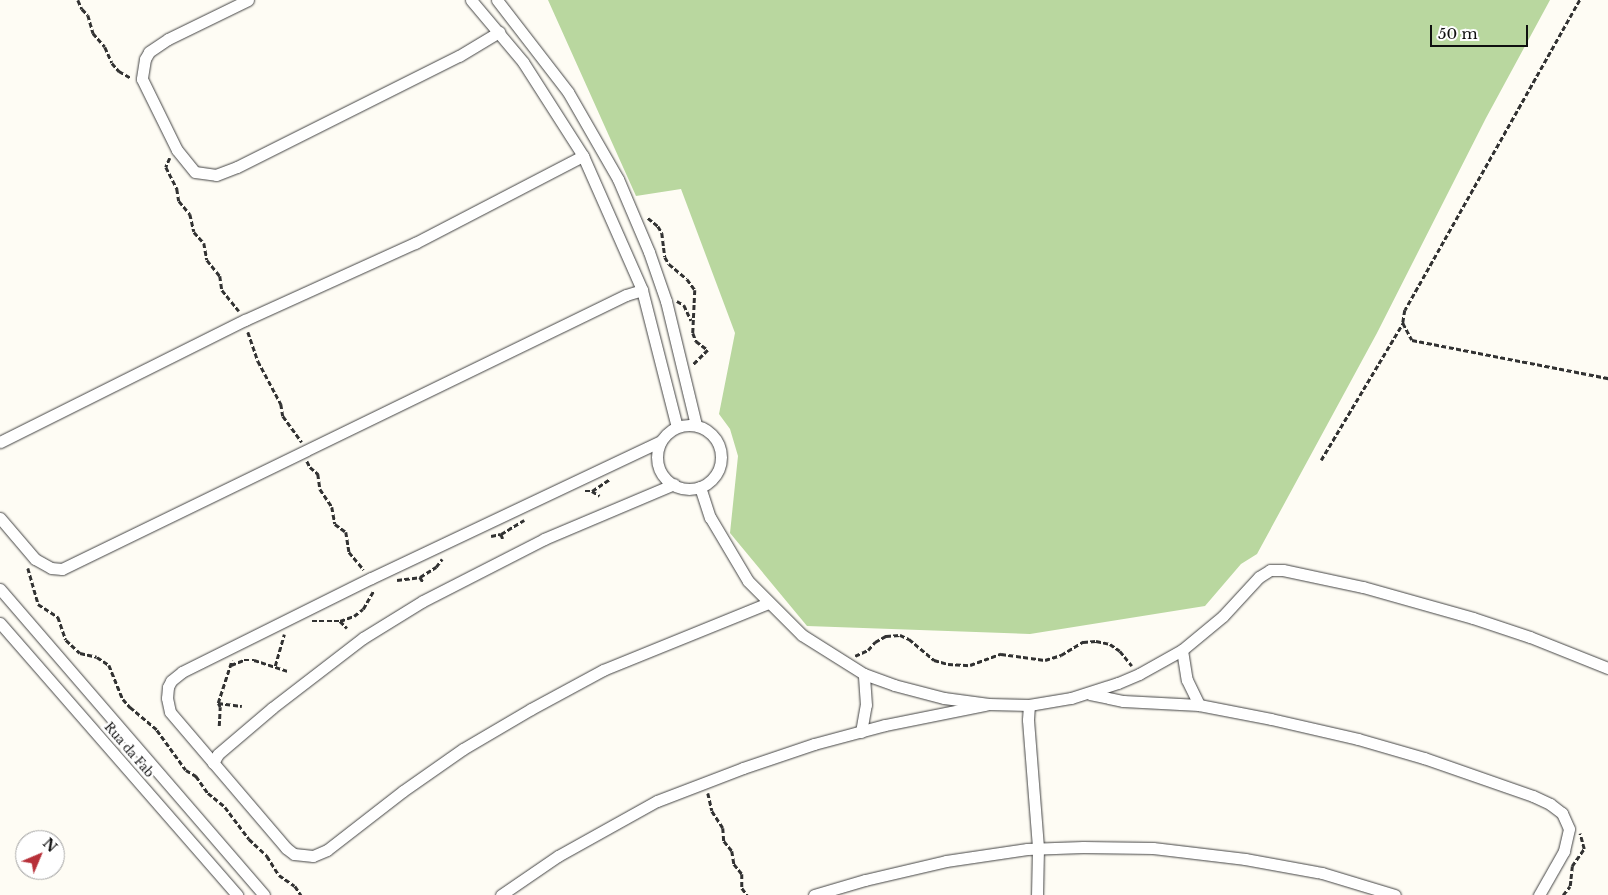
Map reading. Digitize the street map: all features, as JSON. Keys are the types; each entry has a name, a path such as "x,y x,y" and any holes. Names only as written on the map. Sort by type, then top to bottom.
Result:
{"street":[{"path":"248,0 168,40 149,52 144,59 142,79 177,150 195,172 216,175 237,167 458,56 499,32"},
{"path":"472,0 499,32 550,102 583,156 642,290 677,427"},
{"path":"497,0 568,92 618,179 666,300 696,425"},
{"path":"0,442 245,320 424,239 583,156"},
{"path":"0,518 26,549 43,565 62,568 626,295 642,290"},
{"path":"661,441 658,451 659,467 668,480 674,484 692,489 710,482 716,474 720,465 721,454 713,436 696,425 677,427 661,441 371,578 182,672 171,681 167,698 170,712 286,848 294,854 313,856 327,850 403,791 463,749 531,709 603,670 768,603"},
{"path":"212,763 218,754 272,708 363,638 422,601 544,538 674,484"},
{"path":"700,487 710,517 722,541 748,581 768,603 802,635 839,660 864,674 917,692 989,704 1029,705 1090,693 1139,674 1182,650 1223,616 1264,573 1277,569 1363,587 1473,618 1608,668"},
{"path":"0,589 264,895"},
{"name":"Rua da Fab","path":"0,623 237,895"},
{"path":"1182,650 1187,680 1199,705"},
{"path":"861,732 866,705 864,674"},
{"path":"1090,693 1124,701 1199,705 1358,739 1457,769 1550,804 1565,817 1569,829 1564,851 1540,895"},
{"path":"501,895 558,856 657,801 784,754 884,725 989,704"},
{"path":"1029,705 1028,720 1038,848 1037,895"},
{"path":"814,895 865,880 946,861 1038,848 1144,848 1205,853 1322,873 1395,895"}],"path":[{"path":"78,0 91,22 93,33 105,47 112,63 127,77 142,79"},
{"path":"1322,460 1404,323 1405,310 1580,0"},
{"path":"177,150 167,163 168,174 177,189 179,201 190,214 194,232 204,243 207,260 220,276 222,290 245,320 258,361 277,395 286,423 298,435 310,467 318,474 320,489 332,507 335,524 346,532 349,552 371,578 374,592 362,609 354,616 340,621 308,621"},
{"path":"632,211 643,215 658,226 662,233 665,257 669,264 692,283 696,299 692,322 693,333 696,341 708,350 685,373"},
{"path":"666,300 678,301 684,305 692,322"},
{"path":"1404,323 1412,340 1608,378"},
{"path":"501,534 503,540"},
{"path":"26,549 29,571 38,604 58,617 66,640 80,652 96,657 109,665 123,699 157,730 186,770 196,776 208,793 225,806 249,839 267,856 278,875 296,886 301,895"},
{"path":"420,576 423,582"},
{"path":"340,621 347,628"},
{"path":"275,666 284,629"},
{"path":"284,635 290,630"},
{"path":"839,660 868,650 875,642 886,636 900,635 909,639 934,660 948,664 970,664 1001,654 1045,660 1061,655 1083,642 1096,641 1110,644 1120,652 1139,674"},
{"path":"219,726 220,707 218,703 232,657"},
{"path":"231,665 244,660 275,666 287,671"},
{"path":"218,703 242,706"},
{"path":"703,784 712,812 723,828 724,841 732,852 734,864 742,874 742,888 747,895"},
{"path":"1563,895 1570,886 1572,866 1584,849 1580,833 1569,829"}],"green space":[{"path":"548,0 1550,0 1486,118 1377,333 1257,554 1241,564 1205,606 1030,634 807,626 730,533 738,456 730,429 719,414 735,333 681,189 636,196"}]}
